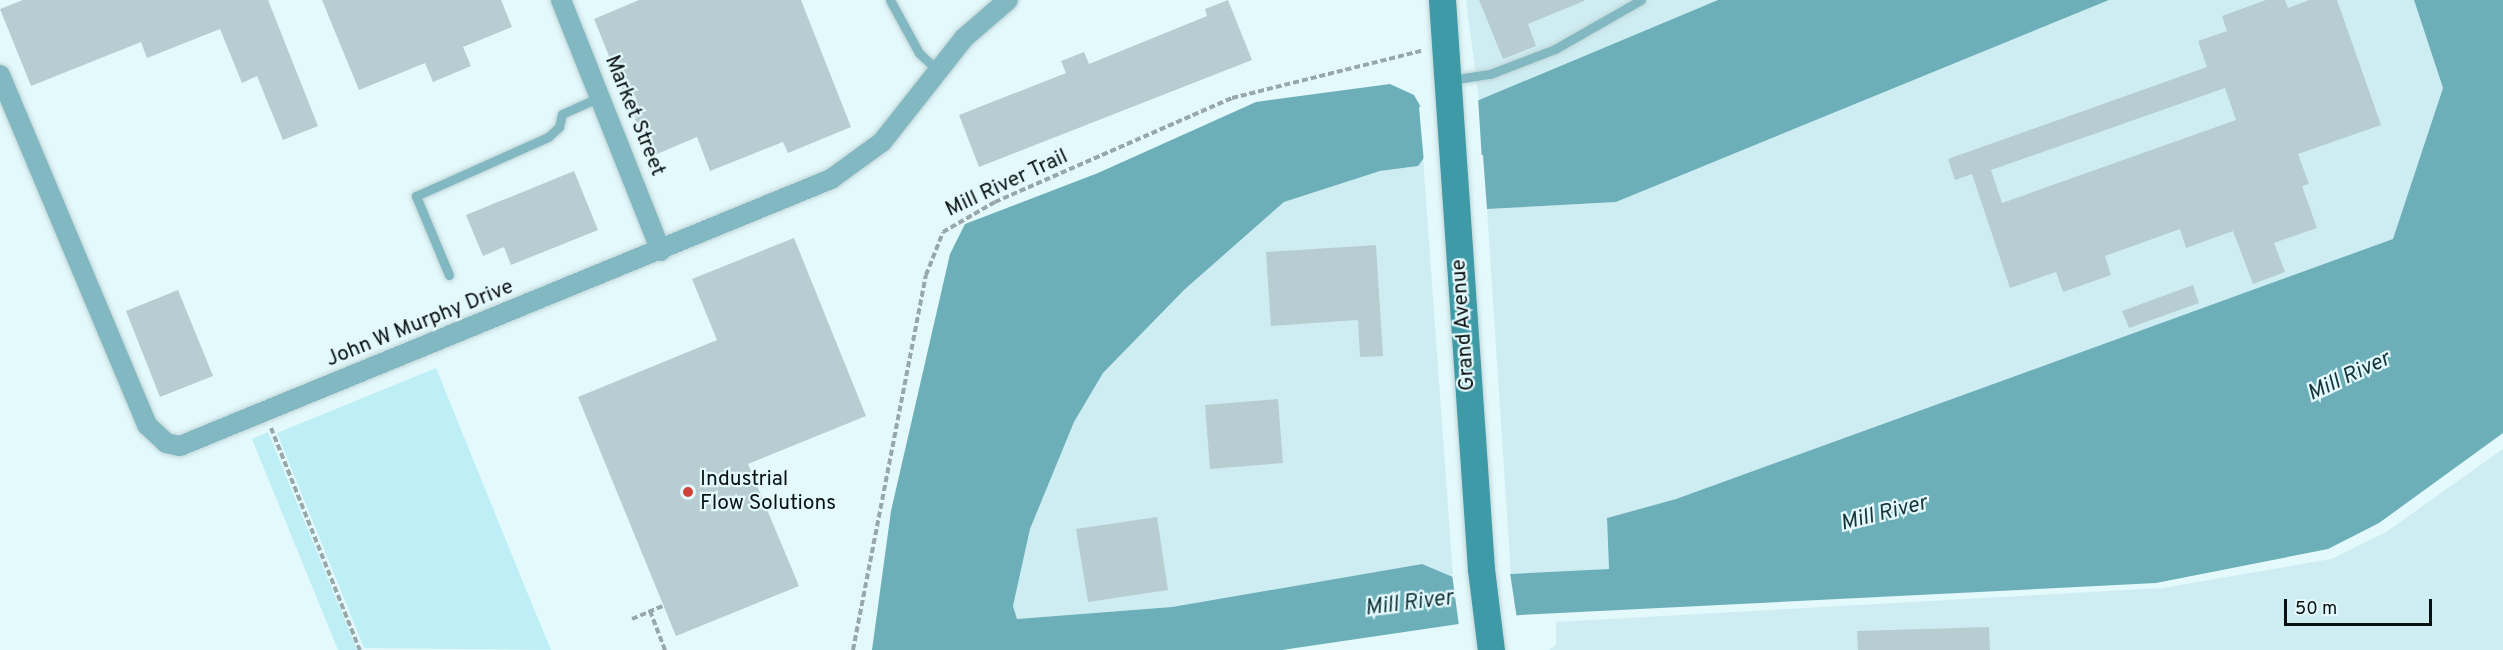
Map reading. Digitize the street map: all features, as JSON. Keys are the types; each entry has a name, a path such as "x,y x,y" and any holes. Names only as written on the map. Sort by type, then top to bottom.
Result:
{"main road":[{"name":"Grand Avenue","path":"1442,0 1481,569 1489,638"}],"street":[{"name":"Market Street","path":"561,0 661,250"},
{"name":"John W Murphy Drive","path":"0,75 147,425 166,443 195,442 815,188 855,164 909,114 964,38 1008,0"}],"lane":[{"path":"890,0 919,53 938,71"},
{"path":"1449,91 1555,49 1641,0"},
{"path":"449,274 416,196 548,137 559,127 562,114 600,97"}],"path":[{"name":"Mill River Trail","path":"853,650 926,275 943,232 995,202 1223,101 1421,51"},
{"path":"271,428 360,650"},
{"path":"632,619 662,606"},
{"path":"650,611 665,650"}],"shaded area":[{"path":"1466,0 1718,0 1479,100"},
{"path":"2109,0 2414,0 2443,88 2394,239 1676,499 1607,518 1609,569 1511,576 1487,209 1616,202"},
{"path":"1423,158 1453,577 1422,564 1172,607 1017,619 1013,606 1030,529 1074,422 1103,373 1184,290 1284,202 1380,171 1418,166"},
{"path":"436,368 551,650 364,648 277,433"},
{"path":"268,432 357,650 338,650 252,439"},
{"path":"2503,449 2503,650 1549,650 1556,645 1556,622 2163,588 2331,559 2386,532"}],"water":[{"name":"Mill River","path":"1718,0 2109,0 1616,202 1487,209 1483,155 1424,158 1418,166 1380,171 1284,202 1184,290 1103,373 1074,422 1030,529 1013,606 1017,619 1172,607 1422,564 1453,577 1609,569 1607,518 1676,499 2393,239 2443,88 2414,0 2503,0 2503,433 2379,523 2328,549 2156,583 1520,615 1282,650 872,650 891,511 950,254 965,224 1098,173 1256,102 1390,84 1414,95 1423,111 1479,100"}],"pier":[{"path":"1478,97 1482,161 1424,163 1419,107"},
{"path":"1510,573 1517,619 1459,626 1452,574"}],"building":[{"path":"23,0 268,0 318,126 283,140 257,76 242,83 220,29 147,58 141,42 31,86 0,9"},
{"path":"322,0 501,0 512,27 463,47 471,66 433,82 425,63 359,90"},
{"path":"639,0 801,0 851,127 788,153 783,142 710,171 697,137 650,157 594,19"},
{"path":"1228,0 1252,60 979,167 959,115 1066,73 1061,61 1084,52 1089,64 1207,16 1205,9"},
{"path":"1479,0 1584,1 1528,24 1536,46 1503,59"},
{"path":"2266,0 2285,0 2288,8 2309,0 2337,0 2381,125 2298,154 2309,184 2302,186 2317,228 2274,243 2285,272 2253,284 2233,231 2186,248 2180,229 2105,256 2111,275 2063,292 2056,272 2010,288 1972,174 1955,180 1948,159 2207,67 2198,41 2227,31 2222,16","holes":["2225,88 2236,120 2002,203 1991,170"]},
{"path":"574,171 598,230 511,265 504,247 483,256 466,215"},
{"path":"794,238 866,416 748,464 799,586 676,636 578,397 717,340 692,279"},
{"path":"1376,245 1383,356 1360,357 1358,320 1271,326 1266,252"},
{"path":"2193,285 2199,303 2129,328 2122,311"},
{"path":"178,290 213,376 160,397 126,311"},
{"path":"1278,399 1283,463 1210,469 1205,405"},
{"path":"1157,517 1168,590 1088,602 1076,529"},
{"path":"1989,627 1990,650 1858,650 1857,631"}],"place":[{"name":"Industrial Flow Solutions","path":"688,492"}]}
